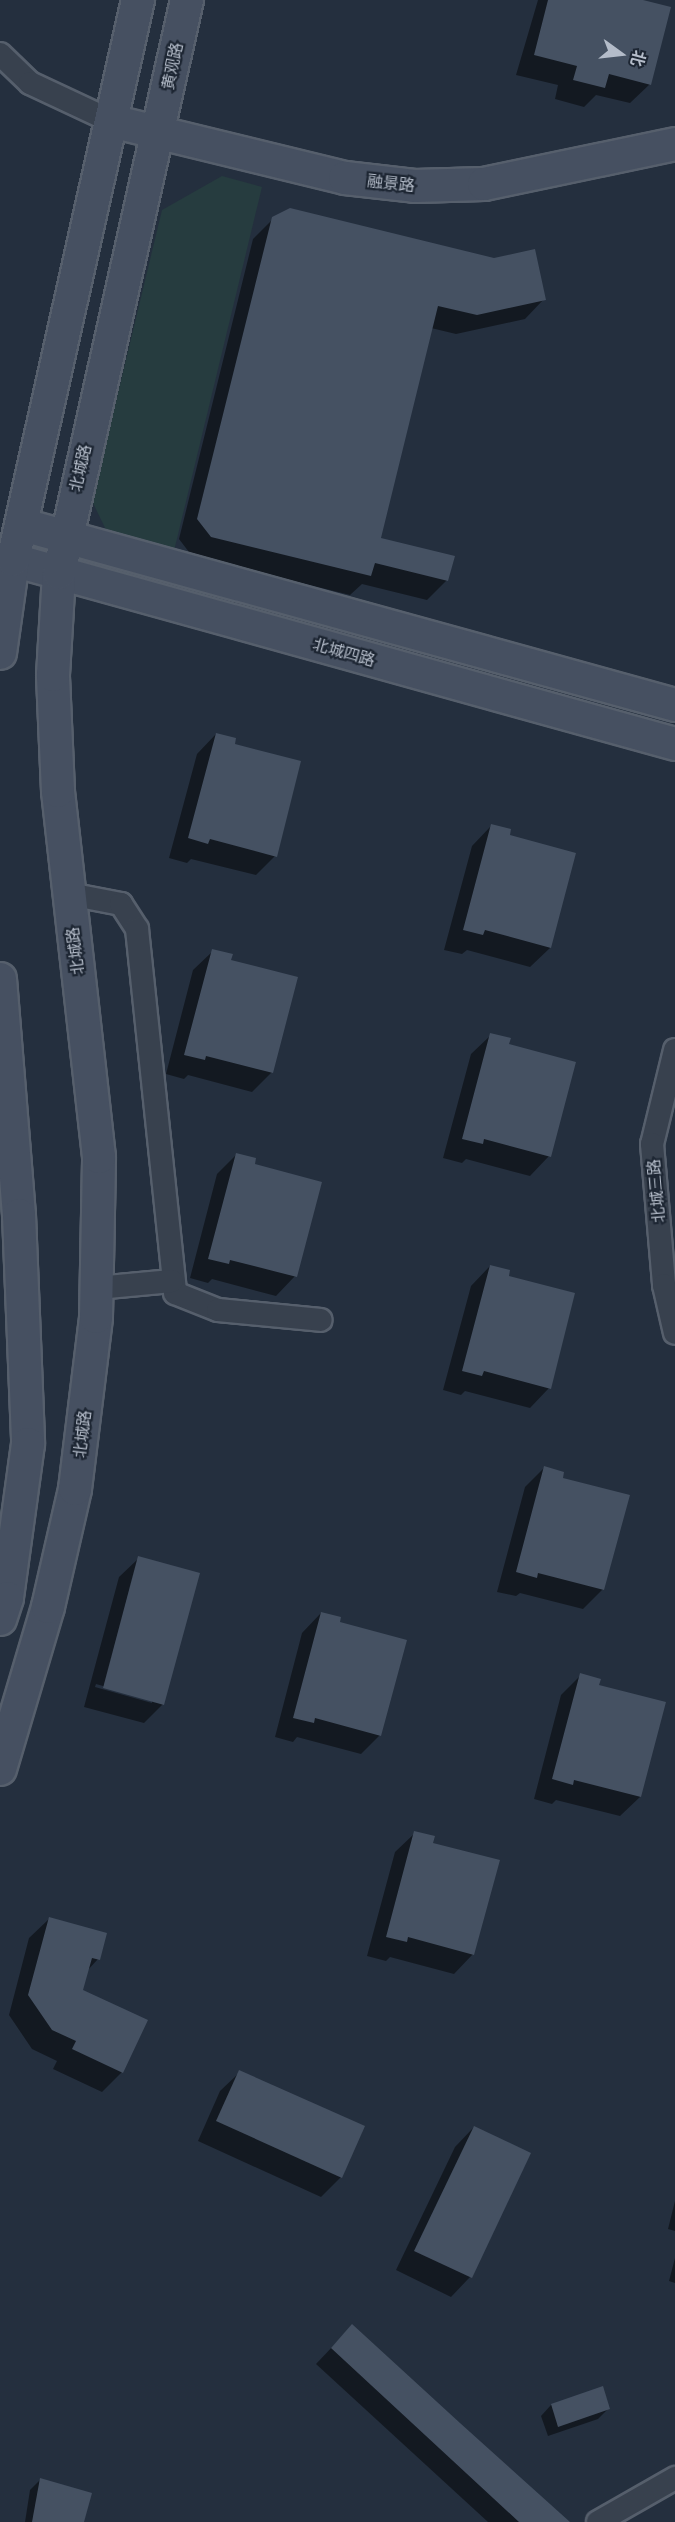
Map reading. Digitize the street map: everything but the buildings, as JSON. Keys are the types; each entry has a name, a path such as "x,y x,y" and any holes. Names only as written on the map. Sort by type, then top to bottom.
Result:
{"main road":[{"path":"0,652 14,560 138,0"},
{"name":"黄观路","path":"158,132 187,0"},
{"name":"融景路","path":"111,121 345,178 415,186 484,184 675,144"},
{"name":"北城路","path":"0,1769 48,1607 75,1489 97,1288 99,1156 58,791 53,675 59,573 64,537 158,132"},
{"path":"23,525 675,705"},
{"name":"北城四路","path":"14,560 675,744"},
{"path":"0,979 20,1215 28,1443 7,1598 0,1619"}],"street":[{"path":"0,54 30,82 111,121"},
{"path":"69,894 122,904 137,929 175,1293 218,1310 321,1320"},
{"name":"北城三路","path":"675,1050 652,1144 664,1285 675,1333"},
{"path":"97,1288 172,1281"},
{"path":"598,2522 675,2478"}],"green space":[{"path":"222,176 262,187 174,551 109,536 92,501 162,210"}]}
